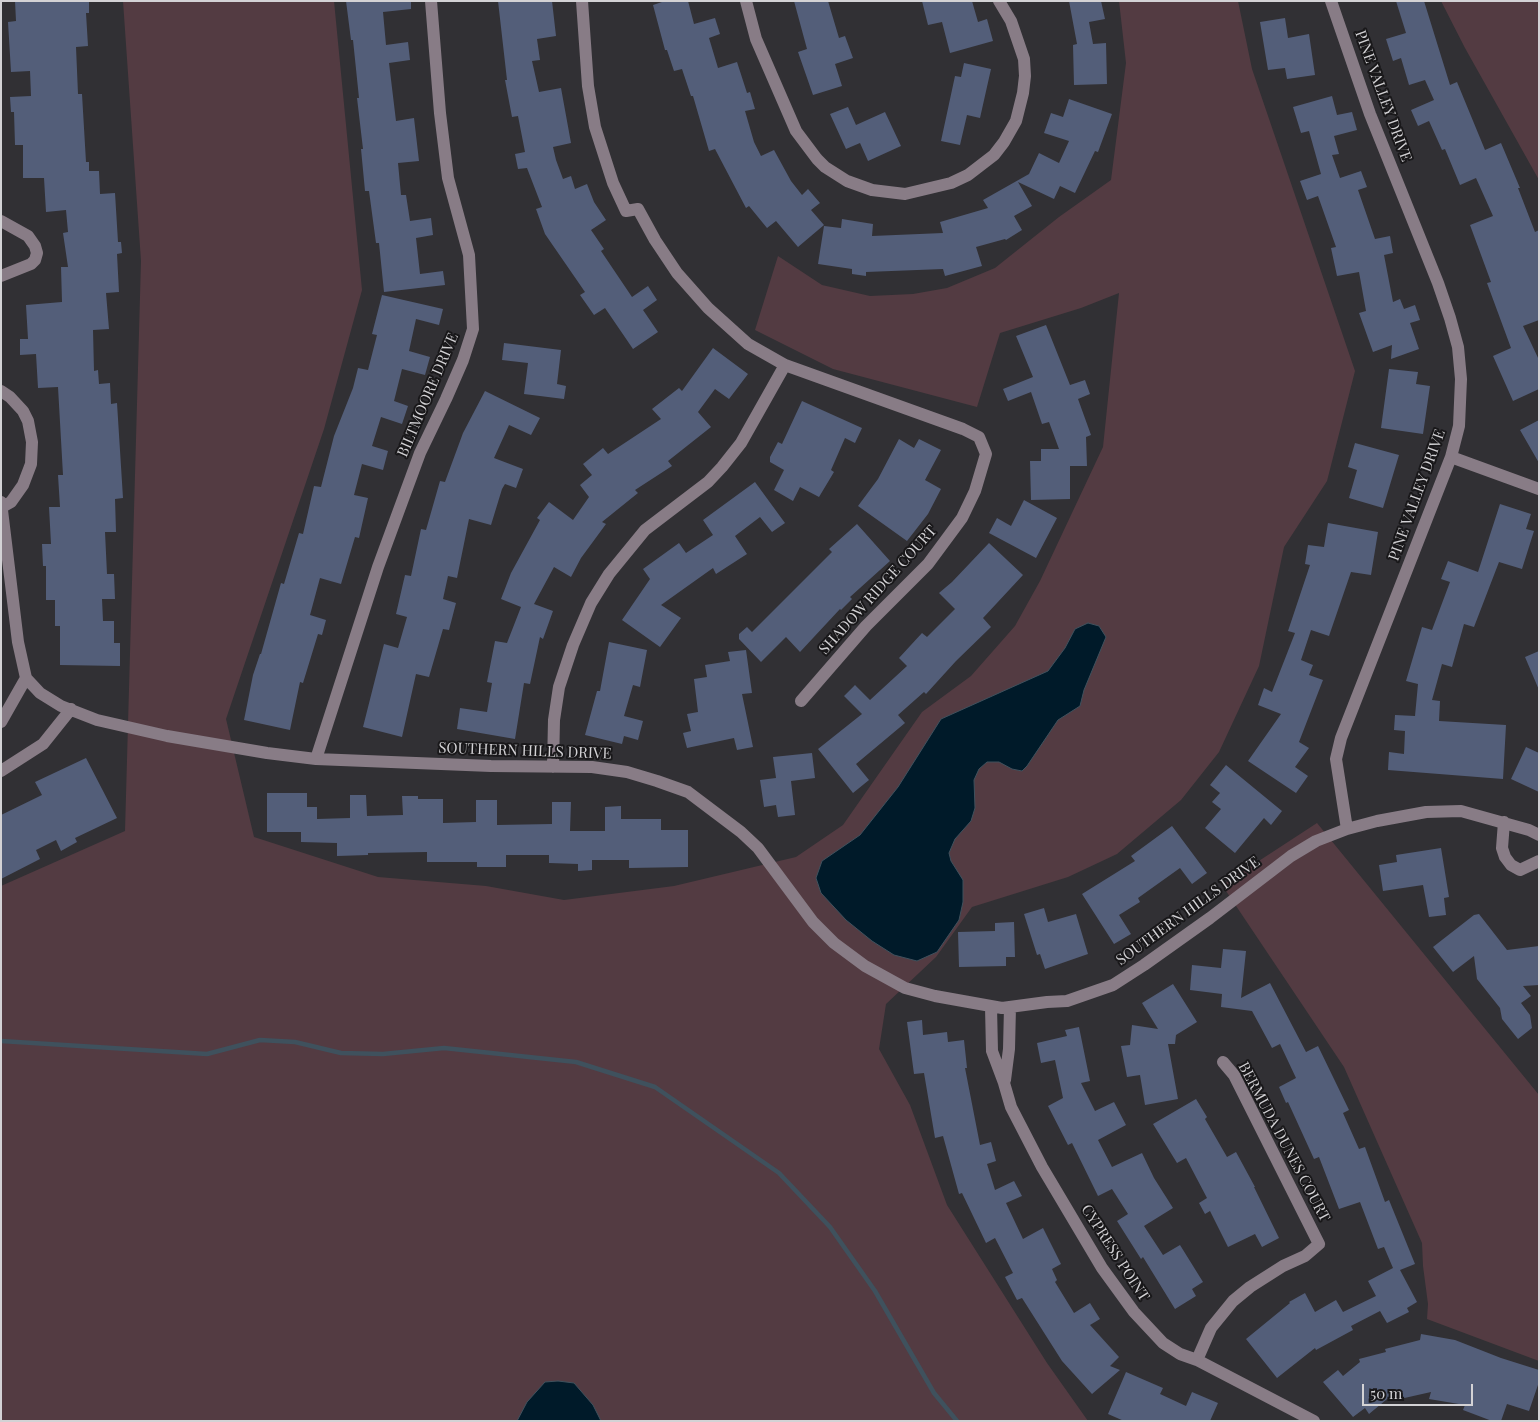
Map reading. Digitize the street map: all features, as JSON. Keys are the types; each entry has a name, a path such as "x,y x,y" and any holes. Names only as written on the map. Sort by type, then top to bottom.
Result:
{"street":[{"name":"BILTMOORE DRIVE","path":"316,759 378,567 416,462 463,360 473,329 470,255 448,178 440,113 432,1"},
{"name":"SHADOW RIDGE COURT","path":"582,1 588,86 595,127 606,165 626,211 638,209 655,240 677,273 708,308 748,344 785,365 963,429 979,437 986,454 974,491 958,524 928,564 866,626 801,701"},
{"path":"746,1 756,39 796,131 817,159 825,167 847,181 872,190 905,194 951,183 968,175 994,155 1004,142 1016,120 1024,92 1024,59 1011,22 999,1"},
{"name":"PINE VALLEY DRIVE","path":"1331,1 1370,114 1438,283 1458,347 1461,379 1459,426 1451,457 1341,738 1336,759 1347,830"},
{"path":"1,221 28,236 35,246 37,253 36,260 31,264 1,276"},
{"path":"553,767 554,720 559,687 573,645 591,603 609,574 645,530 708,482 722,467 741,443 785,365"},
{"path":"1,391 23,411 30,432 32,454 31,464 23,485 11,502 2,506"},
{"path":"1451,457 1539,490"},
{"path":"1,502 18,642 26,678 1,722"},
{"name":"SOUTHERN HILLS DRIVE","path":"26,678 40,693 61,706 97,720 167,736 267,753 316,759 592,767 627,772 688,792 742,832 758,848 813,922 834,943 865,966 905,988 935,996 991,1006 1010,1007 1047,1002 1067,1002 1113,985 1210,918 1291,856 1316,841 1347,830 1377,821 1426,812 1461,811 1504,822 1539,835"},
{"path":"1,771 43,744 71,709"},
{"path":"1504,822 1502,848 1511,866 1520,870 1539,860"},
{"name":"CYPRESS POINT","path":"991,1006 992,1051 1011,1107 1042,1167 1102,1268 1134,1312 1163,1343 1180,1354 1197,1360 1254,1388 1314,1421"},
{"name":"CYPRESS POINT","path":"1004,1083 1009,1049 1010,1007"},
{"name":"BERMUDA DUNES COURT","path":"1197,1360 1211,1328 1233,1301 1283,1266 1305,1256 1319,1244 1234,1075 1223,1062"}],"shaded area":[{"path":"123,1 334,1 362,290 324,429 226,719 254,837 378,877 486,886 564,900 674,886 796,857 843,825 922,712 971,676 1015,626 1040,581 1103,447 1119,293 1081,308 1000,333 977,407 833,369 755,330 778,256 822,285 870,296 913,294 947,288 995,268 1059,217 1111,180 1126,63 1119,1 1238,1 1252,69 1355,371 1327,481 1284,547 1259,666 1219,752 1181,800 1117,854 1068,877 972,907 936,957 886,1004 879,1049 910,1105 947,1205 1047,1363 1088,1421 1,1421 1,886 125,831 141,261"},
{"path":"1441,1 1539,1 1539,180 1465,48"},
{"path":"1317,823 1539,1095 1539,1361 1427,1319 1428,1304 1422,1243 1344,1067 1222,885"}],"water":[{"path":"1088,623 1099,626 1106,637 1084,690 1080,706 1058,720 1022,771 1012,769 999,762 987,762 979,769 974,780 975,808 971,821 955,839 949,853 951,861 963,880 963,902 959,920 937,952 917,961 894,955 872,941 846,920 821,893 816,878 822,861 860,835 898,787 941,719 1048,671 1065,648 1075,629"},
{"path":"545,1382 574,1383 593,1405 601,1421 517,1421 527,1402"}],"building":[{"path":"15,1 89,1 89,13 86,13 88,46 76,47 78,94 82,94 86,162 89,162 89,171 99,171 100,194 115,193 118,242 121,242 122,253 117,254 119,292 106,293 109,329 93,330 94,371 98,370 99,384 110,383 111,404 117,403 123,498 115,499 116,532 105,532 107,574 114,574 115,599 102,599 103,621 114,621 114,643 120,643 120,666 60,665 60,626 55,626 55,600 46,600 46,566 43,566 42,544 51,544 49,507 60,507 58,475 63,475 58,387 38,388 36,354 20,355 20,339 28,339 26,305 62,302 61,267 68,267 63,233 68,232 66,210 46,212 44,178 23,178 23,145 15,145 14,112 11,112 10,97 31,96 30,71 11,72 8,22 16,21"},
{"path":"346,1 411,1 411,9 383,12 386,45 408,42 410,60 389,63 396,121 414,118 419,161 398,163 401,195 406,195 410,221 431,218 433,235 416,238 420,274 443,271 445,285 384,292 379,243 376,243 369,191 365,191 361,149 363,149 357,98 359,98 353,40 351,40"},
{"path":"498,1 552,1 556,36 537,39 540,60 532,61 539,92 561,88 571,143 553,147 556,160 563,179 571,176 575,189 587,184 594,202 606,220 591,230 604,249 601,251 632,297 648,286 657,300 643,310 658,332 633,349 605,308 594,315 580,295 585,292 545,234 536,209 542,207 527,168 518,169 515,154 525,152 518,116 512,117 505,80 507,80"},
{"path":"665,1 688,1 694,24 715,18 720,34 709,38 718,68 737,62 747,93 750,92 755,109 745,111 754,142 761,156 774,150 791,181 802,195 808,189 820,203 811,210 824,225 798,247 776,221 767,228 749,206 746,208 715,149 709,151 693,96 691,96 682,69 674,71 667,50 665,50 653,5"},
{"path":"794,1 828,1 839,38 845,36 853,58 835,64 842,86 813,95 798,52 807,49"},
{"path":"922,1 972,1 978,22 987,19 993,41 950,53 942,22 928,25"},
{"path":"1069,1 1101,1 1105,19 1089,22 1093,44 1106,43 1107,84 1074,85 1073,45 1077,44"},
{"path":"1396,1 1424,1 1450,85 1457,82 1485,150 1501,143 1520,188 1518,188 1535,232 1539,230 1539,320 1523,326 1539,360 1539,389 1513,401 1493,356 1511,348 1487,283 1491,282 1470,225 1493,216 1476,178 1460,185 1445,149 1442,150 1429,121 1418,126 1411,110 1434,100 1425,80 1409,85 1401,58 1393,61 1386,39 1406,33"},
{"path":"1285,18 1288,38 1309,34 1315,75 1287,79 1285,68 1268,70 1260,22"},
{"path":"964,63 991,69 980,118 967,115 960,145 941,141 955,76 961,77"},
{"path":"1332,96 1337,115 1352,112 1357,130 1334,136 1339,154 1332,155 1340,178 1361,171 1367,187 1358,190 1375,239 1390,236 1393,253 1384,255 1393,302 1400,299 1404,309 1415,305 1420,320 1410,323 1419,349 1391,359 1392,345 1373,352 1359,313 1366,311 1359,272 1337,276 1331,248 1336,247 1318,196 1307,200 1300,181 1321,174 1309,131 1301,133 1293,107"},
{"path":"1069,99 1112,114 1098,152 1095,151 1075,193 1060,186 1054,199 1018,182 1032,206 1014,216 1022,230 1006,240 976,247 982,266 945,276 943,269 866,272 866,276 852,274 852,269 818,264 824,226 841,228 842,219 873,224 872,236 943,233 940,222 988,208 983,200 1029,174 1039,153 1059,163 1069,141 1044,133 1051,113 1063,117"},
{"path":"848,107 856,125 885,112 901,146 868,161 860,143 846,149 830,114"},
{"path":"382,295 443,309 439,325 416,319 409,351 430,357 425,375 402,369 394,401 408,406 402,424 381,417 372,446 388,451 383,470 362,464 354,495 368,498 359,538 355,537 341,584 320,578 310,615 326,620 322,635 318,634 303,683 300,682 290,730 244,720 253,675 261,654 281,583 284,584 299,533 303,534 314,486 321,487 334,436 353,388 358,368 368,370 377,335 372,334"},
{"path":"1046,325 1070,385 1085,380 1090,394 1078,399 1091,435 1086,437 1087,466 1070,466 1070,499 1031,500 1030,461 1041,461 1041,449 1059,449 1049,422 1042,424 1031,392 1008,401 1003,389 1033,377 1016,336"},
{"path":"504,343 561,350 557,384 566,386 564,399 524,394 528,363 502,360"},
{"path":"713,348 748,374 729,399 715,389 698,412 711,427 668,461 672,466 635,490 638,493 602,522 606,524 581,558 571,577 554,567 534,604 553,611 543,639 540,637 530,684 524,683 515,739 457,729 460,708 487,712 492,683 487,682 495,641 507,643 521,607 501,599 511,573 540,520 537,518 549,502 573,520 589,497 580,485 592,475 583,464 603,448 608,454 661,419 652,409 679,388 682,391"},
{"path":"1389,369 1418,372 1416,384 1430,386 1423,434 1381,428"},
{"path":"485,391 540,418 531,435 509,425 494,458 523,469 516,488 505,484 502,489 491,525 469,519 457,578 448,576 443,599 456,603 449,630 443,629 429,677 416,674 402,737 363,727 384,644 398,648 407,617 396,614 405,575 411,576 421,529 426,530 440,481 445,482 463,433"},
{"path":"802,401 862,428 855,443 845,438 831,470 834,472 819,497 800,487 793,501 774,490 784,470 770,462 770,457 778,442 782,444"},
{"path":"1539,420 1539,463 1520,430"},
{"path":"899,439 914,448 919,439 941,450 925,480 941,489 928,514 907,541 858,506 878,479"},
{"path":"1355,443 1399,455 1383,508 1349,498 1357,470 1348,467"},
{"path":"755,482 785,523 772,532 760,517 735,536 747,554 716,574 713,568 661,605 681,618 660,647 622,620 650,579 643,569 679,543 686,553 713,535 703,520"},
{"path":"1024,500 1057,518 1036,558 989,533 997,518 1011,526"},
{"path":"1500,504 1531,514 1526,529 1534,531 1522,569 1499,562 1474,627 1464,624 1452,667 1442,664 1432,700 1440,701 1439,721 1506,725 1503,779 1388,770 1389,752 1404,754 1405,731 1394,730 1395,715 1415,716 1418,684 1406,681 1422,627 1432,630 1450,582 1441,579 1448,561 1478,572"},
{"path":"1328,523 1378,532 1371,575 1351,572 1329,636 1311,630 1301,660 1313,665 1309,675 1323,680 1299,742 1309,748 1295,767 1308,776 1296,793 1248,761 1281,714 1258,705 1264,688 1272,692 1295,633 1288,631 1310,565 1305,564 1308,545 1324,547"},
{"path":"857,524 890,561 850,597 852,599 840,609 800,652 786,637 761,662 739,639 739,634 747,627 752,632 832,552 829,549"},
{"path":"989,543 1023,575 983,618 991,627 926,694 924,692 898,715 905,723 856,764 869,780 853,793 818,749 862,714 844,696 855,685 870,700 907,666 899,658 922,633 927,637 955,609 939,593"},
{"path":"609,642 647,650 640,687 633,685 624,716 643,721 638,740 624,736 622,744 585,735 597,691 600,691"},
{"path":"746,650 752,693 742,694 753,747 737,750 734,738 687,748 683,733 691,731 687,714 698,712 694,679 707,677 705,665 730,661 728,652"},
{"path":"1539,651 1539,690 1525,657"},
{"path":"1526,747 1539,753 1539,792 1511,779"},
{"path":"812,753 815,778 791,781 795,815 778,817 776,805 764,807 760,780 776,778 773,757"},
{"path":"86,758 117,818 75,838 77,842 61,851 56,840 36,850 40,859 1,879 1,815 42,795 35,782"},
{"path":"1226,765 1282,811 1271,825 1264,818 1235,853 1205,828 1221,809 1212,802 1220,793 1210,785"},
{"path":"267,793 307,793 307,807 317,807 317,819 350,818 350,795 366,795 367,816 403,815 402,796 418,796 418,799 443,799 443,823 476,822 476,800 497,800 497,825 552,824 552,802 571,802 570,831 605,831 605,807 621,806 621,819 661,819 661,830 688,830 688,867 629,868 629,860 592,860 592,870 578,871 578,864 549,863 549,855 506,855 506,867 477,867 477,862 427,862 427,852 368,853 368,855 337,856 337,843 301,842 301,832 267,832"},
{"path":"1172,826 1207,873 1192,884 1180,868 1138,898 1140,902 1119,915 1131,934 1114,944 1082,894 1135,861 1131,856"},
{"path":"1441,848 1449,897 1444,898 1446,915 1429,917 1423,885 1383,891 1379,865 1397,862 1396,855"},
{"path":"1044,908 1048,922 1076,914 1088,954 1045,969 1040,954 1037,955 1024,914"},
{"path":"1479,914 1507,950 1539,946 1539,985 1523,986 1531,996 1521,1003 1530,1015 1532,1028 1518,1039 1502,1019 1500,1008 1477,979 1474,956 1453,972 1433,947 1474,915"},
{"path":"1014,922 1015,957 1006,957 1006,966 959,967 958,932 995,931 995,923"},
{"path":"1223,949 1246,951 1241,998 1270,983 1306,1052 1318,1046 1349,1110 1343,1113 1359,1149 1365,1147 1385,1202 1389,1200 1415,1264 1400,1270 1417,1302 1407,1308 1409,1312 1387,1323 1380,1311 1351,1326 1353,1330 1316,1350 1315,1348 1277,1378 1246,1339 1289,1302 1305,1293 1315,1312 1336,1300 1343,1312 1376,1296 1368,1281 1393,1268 1384,1247 1378,1249 1360,1202 1339,1209 1319,1157 1314,1159 1288,1102 1286,1103 1279,1087 1296,1078 1280,1044 1272,1048 1252,1011 1221,1007 1222,994 1190,990 1192,965 1221,968"},
{"path":"1173,984 1197,1022 1176,1035 1175,1044 1168,1044 1178,1099 1145,1105 1140,1075 1127,1077 1121,1046 1130,1045 1132,1025 1158,1029 1142,1003"},
{"path":"922,1020 923,1035 947,1032 948,1042 964,1040 967,1068 965,1068 980,1145 991,1142 996,1161 987,1164 995,1190 1014,1181 1022,1196 1006,1203 1023,1239 1043,1228 1061,1264 1052,1269 1057,1280 1055,1282 1074,1313 1090,1303 1100,1319 1090,1325 1119,1357 1110,1366 1120,1370 1092,1394 1062,1361 1022,1298 1017,1300 1005,1277 1013,1273 995,1238 986,1243 962,1193 959,1194 943,1136 935,1138 924,1073 914,1074 907,1022"},
{"path":"1079,1027 1090,1081 1081,1083 1095,1111 1114,1102 1126,1125 1098,1140 1112,1167 1142,1153 1154,1178 1173,1208 1144,1226 1163,1255 1180,1245 1203,1282 1192,1289 1196,1296 1175,1309 1143,1257 1141,1259 1117,1221 1128,1214 1112,1189 1098,1196 1072,1143 1068,1145 1048,1106 1063,1098 1055,1060 1041,1063 1037,1043 1067,1036 1065,1030"},
{"path":"1196,1099 1227,1157 1236,1152 1279,1238 1262,1247 1255,1234 1228,1247 1210,1211 1205,1214 1199,1203 1207,1198 1186,1158 1177,1163 1153,1124"},
{"path":"1421,1334 1455,1340 1539,1370 1539,1382 1529,1411 1507,1404 1501,1421 1492,1421 1463,1410 1465,1405 1429,1399 1431,1392 1400,1399 1398,1390 1369,1414 1365,1408 1353,1417 1323,1382 1338,1370 1343,1376 1360,1362 1359,1359 1386,1352 1385,1349 1420,1340"},
{"path":"1126,1372 1163,1388 1160,1394 1186,1406 1192,1392 1218,1403 1210,1421 1124,1421 1108,1414"}],"waterway":[{"path":"1,1041 207,1054 260,1040 295,1042 341,1053 383,1054 444,1048 576,1062 655,1087 779,1173 830,1227 875,1291 934,1393 957,1421"}]}
